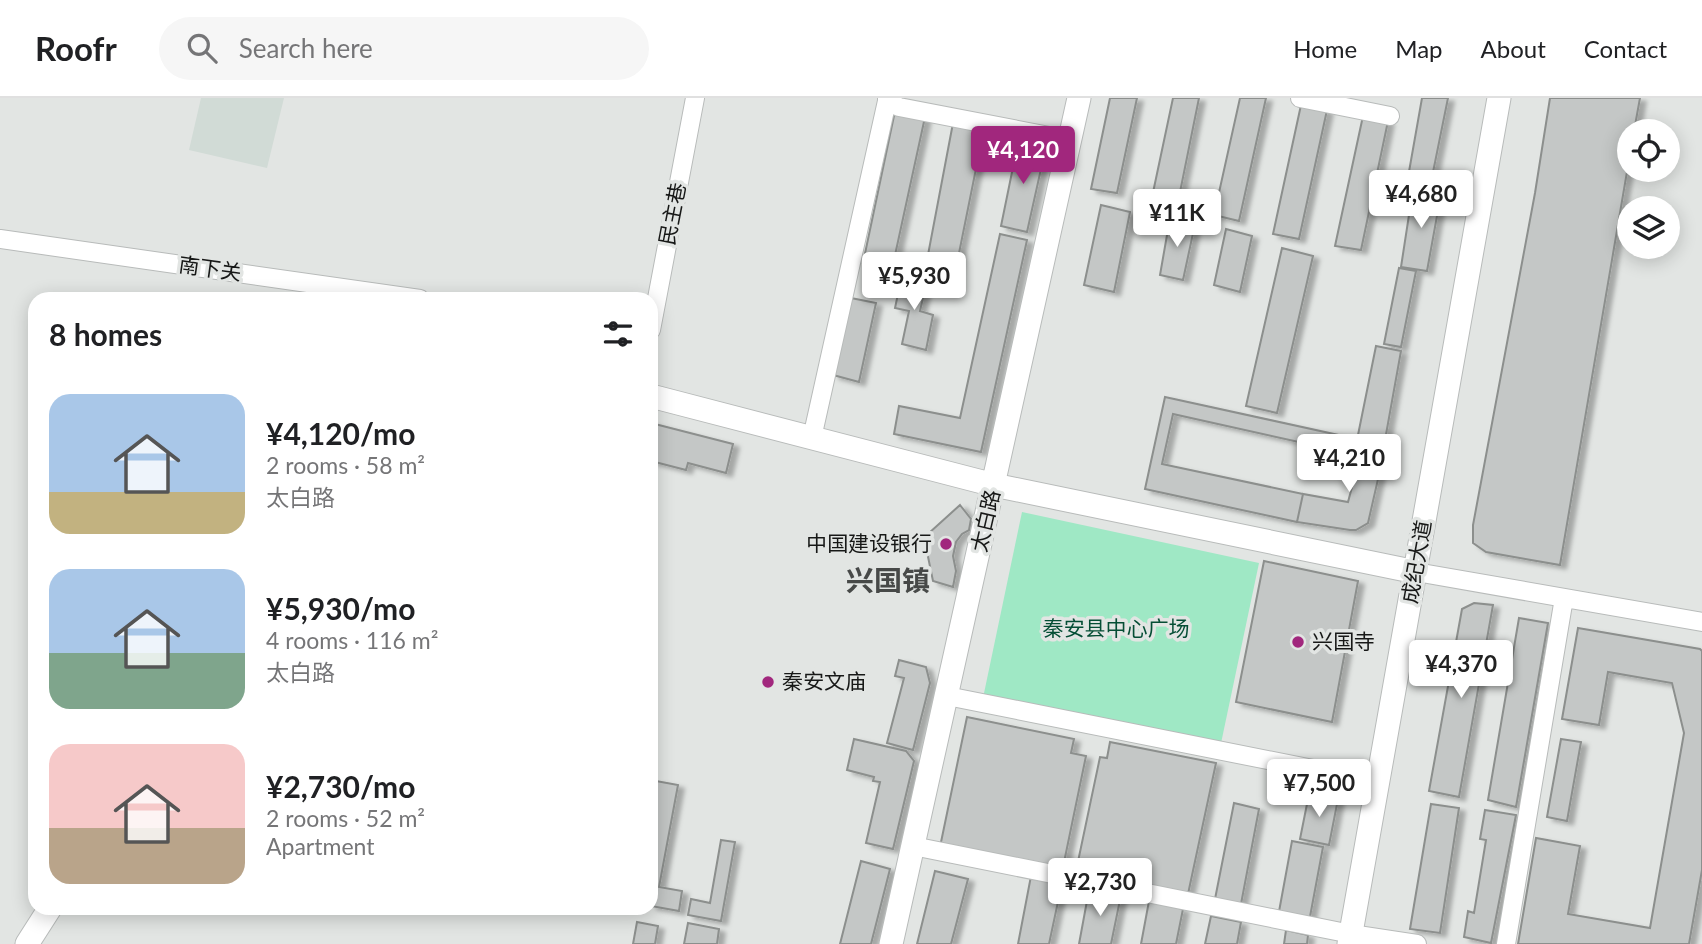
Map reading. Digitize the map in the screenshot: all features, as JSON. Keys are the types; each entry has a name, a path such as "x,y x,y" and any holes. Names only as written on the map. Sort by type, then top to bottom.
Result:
{"main road":[{"name":"太白路","path":"891,944 1079,98"},
{"name":"成纪大道","path":"1350,939 1499,98"},
{"path":"658,398 994,485 1416,572"},
{"path":"27,944 46,915"}],"street":[{"name":"民主巷","path":"658,293 695,98"},
{"path":"1300,98 1390,116"},
{"path":"812,438 887,99 899,107 1069,140"},
{"name":"南下关","path":"0,239 372,292"},
{"path":"1416,572 1702,622"},
{"path":"1506,944 1564,598"},
{"path":"947,696 1378,782"},
{"path":"913,846 1350,939 1417,944"}],"shaded area":[{"path":"201,98 284,98 267,168 189,150"}],"green space":[{"name":"秦安县中心广场","path":"1022,512 1259,563 1220,748 983,698"}],"building":[{"path":"1110,98 1137,98 1117,193 1091,189"},
{"path":"1173,98 1199,98 1177,207 1151,202"},
{"path":"1240,98 1266,98 1239,221 1214,215"},
{"path":"1422,98 1448,98 1430,187 1407,183"},
{"path":"1550,98 1640,98 1636,119 1617,119 1617,182 1625,182 1623,196 1617,196 1617,230 1560,565 1486,552 1473,543 1473,525"},
{"path":"1301,105 1327,110 1299,239 1273,234"},
{"path":"895,111 925,117 892,269 863,263"},
{"path":"1363,116 1388,121 1361,250 1335,246"},
{"path":"953,123 984,129 953,283 924,276"},
{"path":"1019,138 1035,141 1034,146 1043,160 1027,232 1001,226"},
{"path":"1413,189 1441,194 1427,271 1401,267"},
{"path":"1101,205 1130,212 1114,292 1084,285"},
{"path":"1170,218 1195,224 1183,280 1160,275"},
{"path":"1226,229 1252,236 1240,292 1214,285"},
{"path":"1000,234 1027,240 981,452 894,434 899,406 960,418"},
{"path":"1282,248 1313,256 1277,413 1246,406"},
{"path":"1399,268 1416,271 1401,347 1384,344"},
{"path":"902,275 927,281 920,311 933,315 926,350 902,344 909,311 895,308"},
{"path":"851,298 876,303 859,382 833,375"},
{"path":"1376,346 1401,351 1385,440 1358,435"},
{"path":"1165,397 1357,439 1353,454 1173,414 1162,464 1303,494 1297,522 1145,489"},
{"path":"658,425 733,444 726,473 688,463 686,470 658,463"},
{"path":"1357,439 1386,444 1368,523 1356,530 1350,530 1297,522 1303,494 1348,502 1360,457 1353,454"},
{"path":"960,505 971,519 969,530 956,542 953,587 933,581 926,547 929,533"},
{"name":"兴国寺","path":"1264,561 1358,581 1332,722 1236,702"},
{"path":"1474,603 1493,605 1459,797 1429,791 1462,609"},
{"path":"1519,618 1548,623 1516,807 1488,800"},
{"path":"1578,628 1702,651 1702,870 1689,944 1518,944 1536,838 1580,846 1568,914 1650,928 1684,733 1672,683 1608,672 1599,725 1562,719"},
{"path":"899,660 926,667 930,683 913,750 887,743 904,678 895,676"},
{"path":"967,717 1074,739 1071,753 1086,756 1062,872 940,847"},
{"path":"854,739 906,751 914,761 893,849 866,843 880,782 873,781 874,777 847,770"},
{"path":"1561,739 1581,742 1567,821 1547,817"},
{"path":"1110,742 1216,763 1188,894 1076,871 1100,757 1107,758"},
{"path":"658,781 678,785 659,887 682,891 679,911 658,907"},
{"path":"1309,794 1338,799 1329,845 1300,839"},
{"path":"1234,803 1259,809 1241,904 1215,899"},
{"path":"1431,804 1459,808 1440,933 1410,929"},
{"path":"1485,810 1516,815 1491,943 1464,937 1468,911 1474,913 1486,840 1480,839"},
{"path":"721,840 735,842 721,921 688,915 691,899 710,903"},
{"path":"1292,841 1323,847 1309,922 1278,917"},
{"path":"861,861 890,869 871,944 840,944"},
{"path":"935,871 968,879 951,944 917,944"},
{"path":"1031,876 1062,883 1049,944 1018,944"},
{"path":"1089,890 1121,895 1111,944 1079,944"},
{"path":"1149,901 1183,909 1176,944 1141,944"},
{"path":"1211,916 1241,922 1237,944 1205,944"},
{"path":"637,922 658,926 655,944 633,944"},
{"path":"688,923 719,929 717,944 684,944"},
{"path":"1286,930 1308,935 1307,944 1284,944"}],"place":[{"name":"中国建设银行","path":"946,544"},
{"name":"兴国寺","path":"1298,642"},
{"name":"秦安文庙","path":"768,682"}],"district":[{"name":"兴国镇","path":"888,581"}]}
